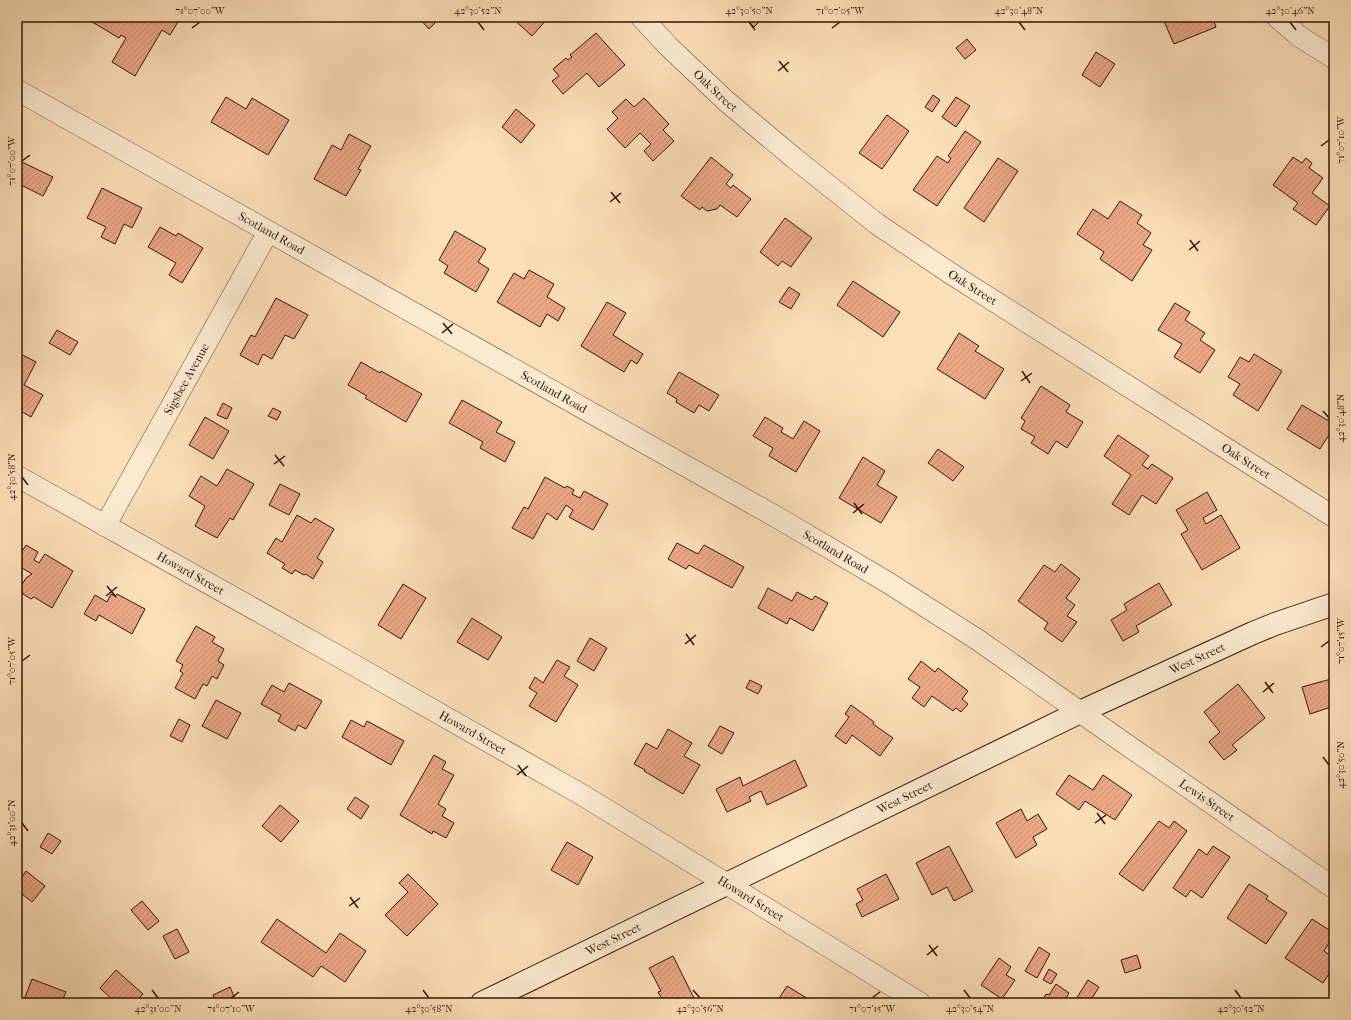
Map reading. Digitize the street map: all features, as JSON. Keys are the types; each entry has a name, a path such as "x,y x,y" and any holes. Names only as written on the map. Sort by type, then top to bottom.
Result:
{"main road":[{"name":"West Street","path":"482,1003 1080,712 1253,633 1334,604"}],"street":[{"name":"Oak Street","path":"642,17 669,47 726,101 790,155 877,224 953,275 1334,517"},
{"path":"1277,17 1300,37 1334,58"},
{"name":"Scotland Road","path":"17,90 780,519 881,578 978,640 1080,712"},
{"name":"Sigsbee Avenue","path":"105,526 268,232"},
{"name":"Howard Street","path":"17,476 339,656 584,796 920,1003"},
{"name":"Lewis Street","path":"1080,712 1334,888"}],"building":[{"path":"84,17 175,17 179,20 170,35 162,30 135,76 112,62 126,38 121,35 119,38"},
{"path":"418,17 441,17 429,29"},
{"path":"511,17 549,17 532,36"},
{"path":"743,17 764,17 754,27"},
{"path":"1162,17 1212,17 1216,27 1174,44"},
{"path":"596,33 625,65 599,87 587,73 563,94 552,81 559,76 553,69 566,58 568,60 572,57 570,55"},
{"path":"967,39 976,50 965,59 956,48"},
{"path":"1096,52 1115,64 1100,87 1082,75"},
{"path":"933,95 940,100 932,112 925,107"},
{"path":"226,97 246,109 252,98 289,120 268,155 211,122"},
{"path":"956,97 970,106 956,127 942,117"},
{"path":"644,98 669,124 663,130 674,141 653,161 644,151 651,144 640,133 625,148 607,129 618,118 612,112 626,99 634,107"},
{"path":"516,109 535,125 521,143 502,127"},
{"path":"887,115 909,131 882,169 859,153"},
{"path":"965,131 981,142 937,206 913,190 937,156 948,163 951,158 948,156"},
{"path":"349,134 371,146 358,169 361,170 346,196 314,179 332,145 341,150"},
{"path":"711,157 733,175 726,184 731,188 733,185 751,199 737,217 720,205 717,209 707,211 702,207 700,210 681,196"},
{"path":"1293,157 1302,163 1306,158 1312,163 1309,168 1323,178 1312,193 1330,206 1316,225 1293,209 1298,203 1273,185"},
{"path":"998,158 1018,171 984,222 964,208"},
{"path":"22,162 53,177 43,196 17,183 17,172"},
{"path":"102,188 142,208 132,228 124,224 115,244 101,237 106,227 87,218"},
{"path":"1120,201 1142,215 1137,223 1151,233 1143,245 1152,250 1132,281 1100,259 1104,252 1077,234 1093,209 1108,219"},
{"path":"785,218 812,238 791,267 782,261 778,266 760,252"},
{"path":"160,227 176,236 178,233 203,248 182,283 169,275 176,263 148,247"},
{"path":"455,231 486,249 478,262 489,269 476,292 444,273 448,266 439,260"},
{"path":"529,270 554,284 547,297 565,308 558,321 547,314 540,327 497,302 514,273 524,279"},
{"path":"853,281 900,312 883,337 837,305"},
{"path":"789,287 800,294 791,309 779,302"},
{"path":"276,298 308,315 294,339 285,335 272,359 263,354 258,365 240,355 251,335 255,337"},
{"path":"607,302 626,313 613,335 643,354 637,364 631,360 624,372 581,346"},
{"path":"1175,303 1190,312 1185,320 1205,333 1200,340 1215,350 1200,373 1174,357 1182,344 1158,330"},
{"path":"57,330 78,342 70,355 49,343"},
{"path":"959,333 979,346 975,351 1004,369 985,399 937,369"},
{"path":"17,352 36,362 24,385 43,395 31,417 17,409"},
{"path":"1254,354 1282,371 1258,411 1233,395 1240,384 1228,377 1240,357 1249,362"},
{"path":"361,362 380,373 381,371 422,394 406,422 365,398 367,396 348,385"},
{"path":"679,372 719,395 709,411 699,405 694,413 676,402 677,399 667,393"},
{"path":"1041,386 1070,405 1066,412 1083,422 1067,448 1056,441 1048,454 1031,443 1035,437 1021,429 1025,421 1021,418"},
{"path":"462,400 502,422 496,432 515,442 505,462 480,448 483,442 449,423"},
{"path":"223,403 232,408 227,419 217,415"},
{"path":"1302,405 1334,424 1334,427 1320,449 1287,429"},
{"path":"273,408 281,412 277,420 268,416"},
{"path":"205,417 229,431 213,459 189,445"},
{"path":"765,417 783,428 781,432 793,439 804,421 820,431 796,472 769,456 773,448 753,436"},
{"path":"1118,435 1149,456 1142,465 1148,469 1152,464 1173,478 1156,504 1142,495 1129,515 1112,504 1131,475 1104,456"},
{"path":"938,449 964,467 953,481 928,463"},
{"path":"863,457 885,471 877,485 897,497 881,523 839,498"},
{"path":"227,469 254,484 233,520 230,518 217,538 195,526 205,506 189,496 201,476 217,486"},
{"path":"545,477 565,488 567,486 574,490 572,494 580,498 584,491 608,504 593,530 569,517 573,510 566,505 557,520 547,513 533,539 512,528 524,507 528,509"},
{"path":"280,484 300,494 289,515 269,505"},
{"path":"1207,492 1217,510 1203,518 1206,524 1221,515 1240,548 1202,570 1181,534 1188,530 1176,510"},
{"path":"297,515 311,523 315,518 334,529 317,558 323,562 313,579 306,574 304,575 295,570 292,574 282,568 285,564 267,553 276,538 282,542"},
{"path":"677,543 698,554 704,545 744,567 732,588 689,565 686,569 668,559"},
{"path":"26,545 38,552 34,560 39,563 45,554 73,571 52,608 34,597 31,599 23,594 21,586 26,578 32,574 17,565 17,559"},
{"path":"1061,564 1080,579 1066,598 1075,605 1067,616 1077,622 1062,642 1044,629 1048,623 1018,601 1044,565 1055,572"},
{"path":"1159,583 1172,605 1136,626 1139,632 1123,641 1111,620 1127,610 1124,604"},
{"path":"403,584 426,598 401,639 378,625"},
{"path":"768,588 792,601 797,592 812,600 815,596 828,603 813,631 790,618 787,624 758,608"},
{"path":"111,594 115,596 117,594 145,609 132,634 99,615 96,621 84,614 95,595 107,602"},
{"path":"472,618 502,637 488,660 457,642"},
{"path":"196,626 215,637 212,642 224,649 218,661 224,665 217,679 212,676 207,686 203,684 195,699 175,688 183,673 180,671 183,665 176,661"},
{"path":"590,638 607,648 594,671 577,661"},
{"path":"557,660 570,667 564,676 578,685 556,722 529,706 537,693 529,688 535,677 543,683"},
{"path":"921,661 935,672 938,668 968,691 962,699 968,704 961,712 956,708 953,711 932,696 924,707 912,698 920,687 908,679"},
{"path":"1334,669 1334,706 1310,714 1302,687 1331,679 1329,671"},
{"path":"750,680 762,686 758,694 746,688"},
{"path":"289,683 322,701 306,729 298,725 295,731 278,721 281,715 261,704 272,685 284,692"},
{"path":"1238,684 1265,718 1232,745 1237,750 1224,760 1209,742 1220,732 1204,712"},
{"path":"216,700 241,713 227,739 202,726"},
{"path":"851,705 874,722 873,724 893,738 880,756 852,735 846,744 835,736 849,717 845,714"},
{"path":"179,719 190,725 182,742 170,736"},
{"path":"351,720 364,727 367,721 404,741 391,765 342,737"},
{"path":"720,726 734,733 722,754 708,746"},
{"path":"668,729 692,743 684,756 700,765 683,794 634,764 646,743 657,749"},
{"path":"434,755 446,762 442,769 454,775 438,804 446,809 442,816 454,823 446,838 433,831 432,834 400,815"},
{"path":"795,760 807,786 767,805 761,791 749,797 751,801 727,812 716,789 740,777 743,786"},
{"path":"1069,775 1093,790 1103,775 1132,795 1115,820 1085,801 1079,810 1056,794"},
{"path":"355,797 369,806 361,819 347,809"},
{"path":"280,805 299,821 281,842 262,826"},
{"path":"1021,809 1027,821 1038,814 1047,829 1033,837 1037,845 1016,858 996,823"},
{"path":"1159,821 1169,828 1174,821 1187,831 1143,891 1119,874"},
{"path":"48,833 61,841 52,854 40,847"},
{"path":"567,842 593,857 578,885 551,870"},
{"path":"949,846 973,891 954,901 947,887 932,895 916,863"},
{"path":"1213,846 1230,857 1202,898 1191,890 1186,897 1173,888 1199,849 1207,855"},
{"path":"26,871 45,886 32,902 17,890 17,884"},
{"path":"408,874 438,904 407,936 385,915 408,892 399,883"},
{"path":"886,874 899,899 862,917 856,904 863,900 857,889"},
{"path":"1249,884 1268,896 1266,899 1287,913 1266,944 1227,918"},
{"path":"142,901 159,921 148,930 131,910"},
{"path":"277,919 326,953 340,933 366,951 345,982 321,966 313,977 261,942"},
{"path":"1312,919 1334,933 1324,951 1334,958 1334,966 1323,983 1285,958"},
{"path":"177,929 189,952 175,959 163,936"},
{"path":"1039,947 1050,954 1037,978 1025,971"},
{"path":"1137,955 1141,968 1125,973 1121,960"},
{"path":"673,956 694,998 683,1003 664,1003 658,992 661,991 649,968"},
{"path":"999,958 1011,967 1006,975 1015,980 1002,999 981,985"},
{"path":"1049,969 1057,974 1051,984 1043,980"},
{"path":"116,970 143,994 135,1003 116,1003 100,988"},
{"path":"32,979 66,992 61,1003 23,1003"},
{"path":"1088,980 1099,987 1089,1003 1082,1003 1076,999"},
{"path":"1056,984 1069,993 1063,1003 1041,1003 1046,994 1049,995"},
{"path":"787,986 815,1003 776,1003"},
{"path":"230,987 237,1003 216,1003 213,995"}]}
